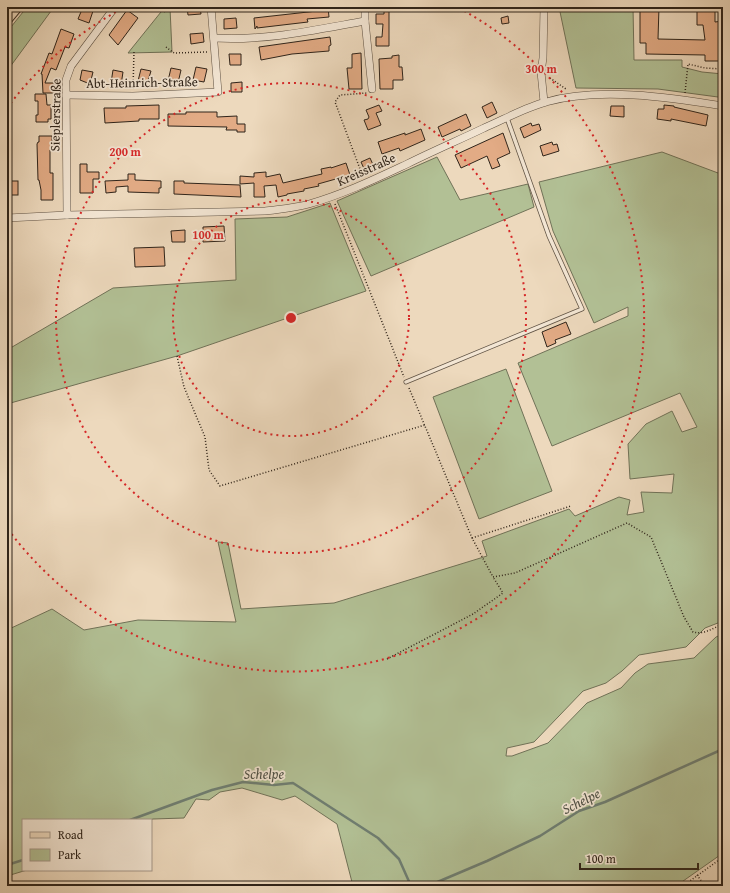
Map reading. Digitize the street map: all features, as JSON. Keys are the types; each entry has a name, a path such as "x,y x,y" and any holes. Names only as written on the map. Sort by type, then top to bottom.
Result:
{"main road":[{"path":"7,18 16,7"}],"street":[{"name":"Sieplerstraße","path":"67,215 66,80 71,66 115,7"},
{"path":"211,7 215,52"},
{"path":"365,7 372,89"},
{"path":"544,7 544,58 541,72 544,102"},
{"path":"214,38 232,39 282,36 365,21"},
{"name":"Abt-Heinrich-Straße","path":"66,95 133,96 218,92 215,52"},
{"name":"Kreisstraße","path":"7,218 67,215 265,211 288,208 331,197 365,184 544,102 572,97 601,95 646,96 723,106"}],"lane":[{"path":"406,382 582,309 548,236 507,118"}],"path":[{"path":"164,12 167,7"},
{"path":"166,47 174,53 215,52"},
{"path":"133,96 134,51"},
{"path":"685,100 688,64 705,68 723,69"},
{"path":"541,72 569,91 572,97"},
{"path":"365,184 335,102 340,95 370,93 372,89"},
{"path":"331,197 347,232 406,382 472,538 503,593 473,614 387,659"},
{"path":"177,356 184,387 205,437 209,470 220,486 425,425"},
{"path":"472,538 571,506"},
{"path":"493,577 515,573 627,523 651,537 684,617 694,632 699,634 723,624"},
{"path":"683,886 723,857"},
{"path":"697,875 706,886"}],"green space":[{"path":"27,7 54,7 7,71 7,32"},
{"path":"165,7 170,8 172,52 128,53"},
{"path":"559,7 633,7 634,60 682,60 682,67 702,72 723,74 723,95 718,97 658,89 576,88"},
{"path":"662,152 723,174 723,621 705,628 686,647 639,655 622,671 606,683 583,691 534,742 507,748 506,756 512,756 548,743 587,703 621,688 635,673 648,664 694,658 716,637 723,634 723,853 676,886 353,886 337,824 295,796 282,800 242,788 220,792 209,800 196,799 184,818 22,819 22,871 24,871 7,876 7,630 52,609 84,630 138,620 236,622 218,542 228,543 241,609 334,603 487,556 482,541 569,509 575,516 619,497 630,500 627,515 644,512 641,492 672,493 674,474 630,479 628,444 646,424 672,411 682,432 697,427 680,393 552,446 518,363 628,316 628,307 594,323 553,231 539,182"},
{"path":"437,157 460,200 528,184 534,207 371,276 337,201"},
{"path":"330,203 366,291 177,356 7,404 7,350 113,288 236,280 235,219 287,217"},
{"path":"506,369 552,491 479,519 433,397"}],"building":[{"path":"83,7 93,11 89,23 78,19"},
{"path":"187,7 200,7 201,14 188,15"},
{"path":"328,7 329,17 307,19 308,22 257,28 257,26 255,29 254,18 317,11 317,8"},
{"path":"640,7 659,7 658,39 705,40 703,25 697,25 697,7 715,7 715,22 723,21 723,61 705,61 705,55 646,54 646,43 640,43"},
{"path":"384,9 389,9 389,46 376,46 376,37 382,37 383,24 376,24 376,14 384,14"},
{"path":"127,10 138,18 118,45 109,35"},
{"path":"508,16 509,23 502,24 501,18"},
{"path":"236,18 237,28 224,29 224,19"},
{"path":"61,29 74,34 69,48 65,47 56,70 51,68 45,83 54,83 54,93 43,93 41,74 49,53 52,54"},
{"path":"203,33 204,42 191,44 190,34"},
{"path":"330,37 331,45 329,46 329,51 292,54 261,60 259,47"},
{"path":"361,53 362,89 349,89 347,68 352,68 352,54"},
{"path":"229,54 241,54 241,65 230,65"},
{"path":"399,55 399,67 402,67 403,80 393,80 393,89 380,89 379,59 392,58 392,56"},
{"path":"196,67 207,69 204,82 193,80"},
{"path":"171,68 181,70 178,83 168,81"},
{"path":"141,69 151,71 147,84 138,81"},
{"path":"82,70 93,72 90,84 80,80"},
{"path":"113,70 123,72 121,85 111,83"},
{"path":"242,82 242,92 231,92 231,83"},
{"path":"35,94 46,94 47,105 51,105 51,119 48,119 48,122 36,122 36,115 38,115 38,101 35,101"},
{"path":"492,102 497,113 487,118 482,107"},
{"path":"159,105 159,119 139,119 139,121 105,123 104,108"},
{"path":"379,105 382,111 376,113 381,125 368,130 364,120 368,119 369,117 366,110"},
{"path":"664,105 674,106 708,115 706,126 671,119 671,121 657,119 658,109 664,109"},
{"path":"611,106 624,106 624,117 610,116"},
{"path":"186,112 217,112 217,117 237,116 237,124 245,124 245,132 226,130 227,127 168,126 168,114 186,114"},
{"path":"466,114 471,126 442,137 438,127"},
{"path":"531,123 532,126 539,124 541,130 524,138 520,128"},
{"path":"421,129 425,140 400,151 399,148 382,154 378,142"},
{"path":"503,133 510,153 497,159 500,166 492,169 487,156 461,168 455,155"},
{"path":"39,136 52,136 52,150 50,150 50,173 53,173 53,200 41,200 41,190 38,180 37,144 39,142"},
{"path":"552,142 553,145 557,144 559,151 543,156 540,146"},
{"path":"370,158 375,169 366,173 361,162"},
{"path":"346,163 350,175 318,184 319,186 304,189 304,191 278,197 276,185 264,186 265,197 254,197 254,183 240,184 240,176 254,177 254,173 266,172 266,177 280,174 283,183 322,174 321,169 331,168"},
{"path":"80,164 87,164 87,172 99,172 99,179 93,179 93,193 80,193"},
{"path":"128,174 135,174 135,180 161,181 159,193 128,192 128,186 116,187 116,192 106,193 105,181 128,180"},
{"path":"8,181 18,181 18,195 8,195"},
{"path":"174,181 184,181 184,183 240,185 241,197 174,194"},
{"path":"224,226 225,241 203,242 203,227"},
{"path":"185,230 185,242 172,242 171,231"},
{"path":"164,247 165,266 135,267 134,248"},
{"path":"566,322 571,334 555,340 556,343 547,347 542,332"}],"waterway":[{"name":"Schelpe","path":"428,886 487,861 540,836 579,811 605,802 723,749"},
{"name":"Schelpe","path":"133,819 212,790 243,782 274,785 293,783 378,838 399,859 411,886"},
{"name":"Schelpe","path":"7,865 22,860"}]}
